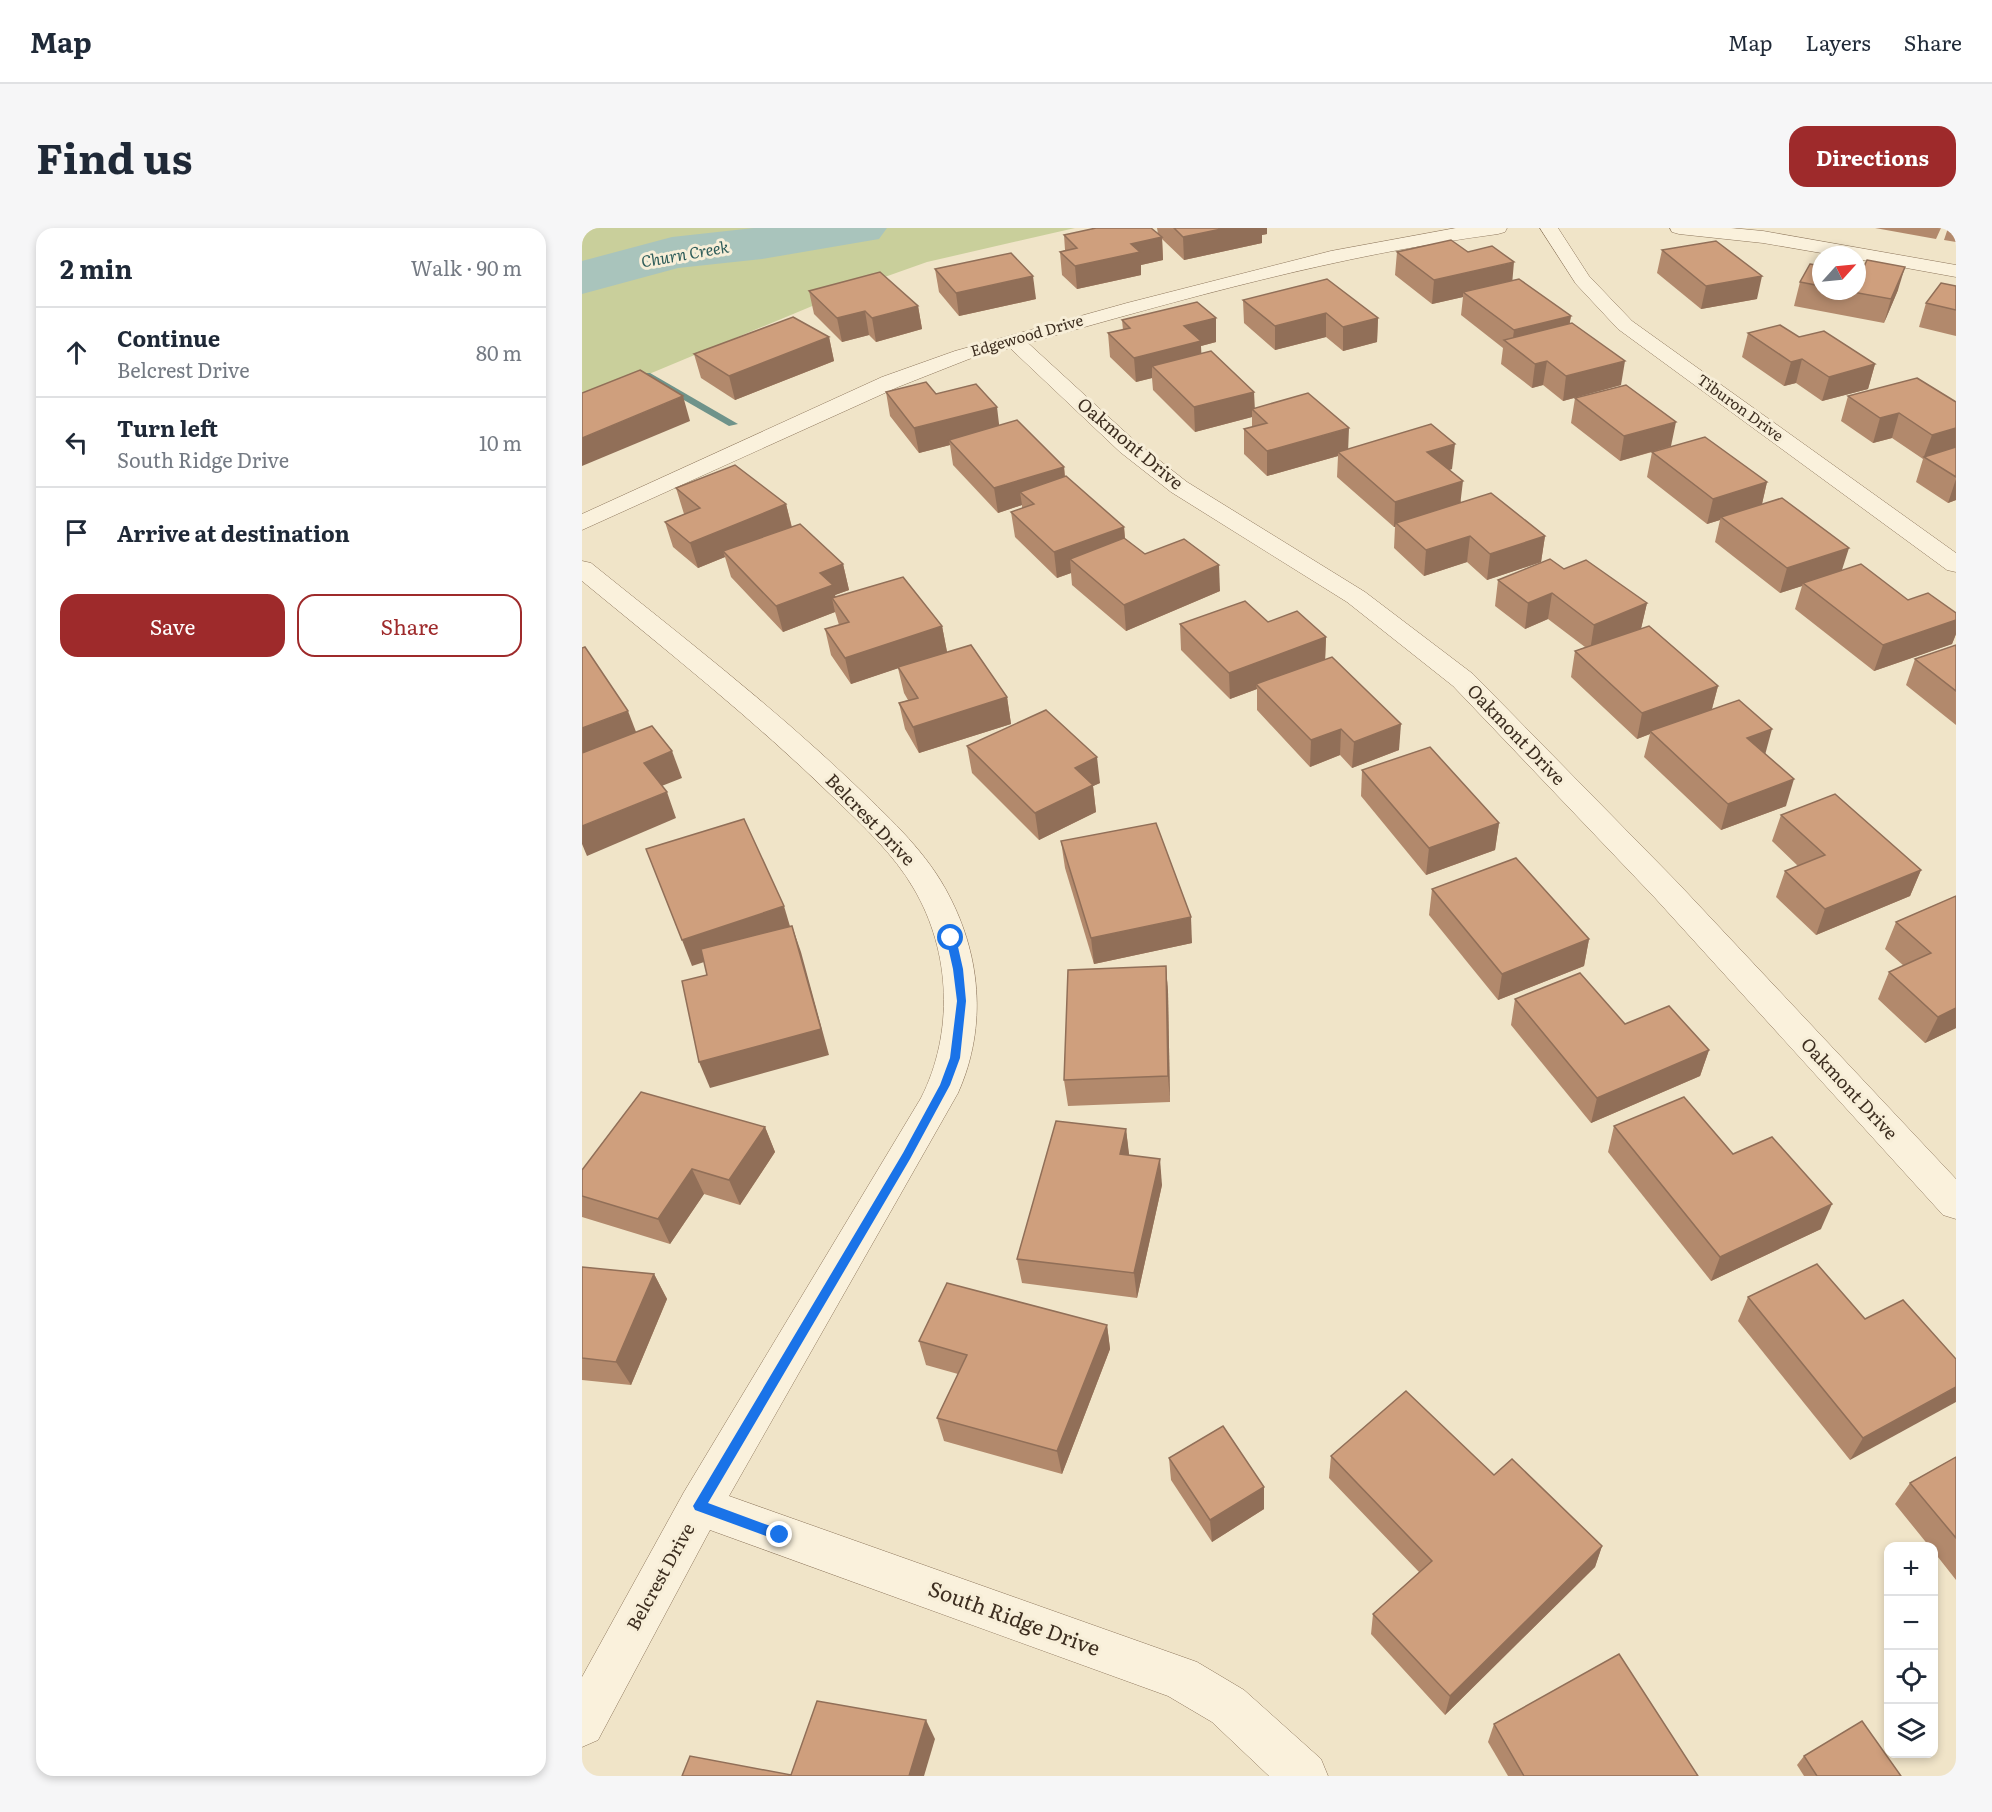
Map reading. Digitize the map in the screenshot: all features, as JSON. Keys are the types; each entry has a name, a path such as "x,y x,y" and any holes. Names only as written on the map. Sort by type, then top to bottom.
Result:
{"street":[{"name":"Edgewood Drive","path":"582,523 909,374 1013,340 1331,257 1423,238 1498,228"},
{"name":"Tiburon Drive","path":"1550,228 1575,273 1590,292 1625,325 1956,565"},
{"path":"1679,228 1763,237 1956,271"},
{"name":"Oakmont Drive","path":"1013,340 1128,447 1179,488 1356,597 1463,680 1666,890 1956,1204"},
{"name":"Belcrest Drive","path":"582,568 764,717 889,836 917,868 936,899 951,938 962,1001 955,1058 945,1085 906,1156 699,1506 582,1724"},
{"name":"South Ridge Drive","path":"699,1506 1180,1678 1228,1706 1304,1776"}],"green space":[{"path":"582,228 1075,228 927,262 865,284 582,402"}],"building":[{"path":"1096,228 1151,228 1162,237 1131,244 1140,252 1075,266 1060,252 1077,248 1064,235"},
{"path":"1174,228 1226,228 1183,237"},
{"path":"1451,240 1468,252 1492,246 1514,262 1434,280 1397,252"},
{"path":"1716,241 1762,276 1706,286 1662,250"},
{"path":"1011,253 1033,276 956,293 935,269"},
{"path":"1867,260 1905,267 1891,299 1866,294"},
{"path":"1810,264 1812,264 1812,284 1800,282"},
{"path":"880,272 918,306 872,318 865,311 837,318 809,291"},
{"path":"1327,279 1378,318 1343,327 1326,313 1275,326 1243,300"},
{"path":"1519,279 1571,316 1514,330 1463,292"},
{"path":"1941,283 1956,286 1956,310 1926,303"},
{"path":"1197,302 1216,318 1184,326 1201,341 1134,358 1108,333 1130,328 1122,320"},
{"path":"793,317 829,337 729,376 694,354"},
{"path":"1572,323 1625,361 1566,376 1547,361 1535,364 1504,340"},
{"path":"1780,325 1799,337 1824,331 1875,364 1829,377 1802,359 1791,362 1748,333"},
{"path":"1211,351 1254,392 1194,407 1152,366"},
{"path":"640,370 683,396 582,438 582,393"},
{"path":"1917,378 1956,402 1956,428 1932,435 1899,413 1880,418 1848,396"},
{"path":"926,382 936,394 976,384 997,407 914,428 886,392"},
{"path":"1626,385 1676,422 1624,436 1575,398"},
{"path":"1308,393 1349,428 1267,451 1244,429 1267,423 1252,409"},
{"path":"1017,420 1064,467 994,488 949,440"},
{"path":"1431,424 1455,444 1427,452 1463,481 1395,502 1338,452"},
{"path":"1705,437 1767,482 1713,499 1652,452"},
{"path":"1956,447 1956,477 1924,457"},
{"path":"735,465 786,504 690,543 665,522 700,508 676,488"},
{"path":"1066,476 1124,527 1054,552 1011,512 1034,504 1020,492"},
{"path":"1491,493 1545,536 1490,554 1470,536 1426,550 1396,523"},
{"path":"1782,498 1849,548 1787,568 1721,517"},
{"path":"800,524 843,564 820,573 833,585 776,606 723,551"},
{"path":"1124,538 1145,554 1184,539 1219,565 1124,605 1070,559"},
{"path":"1550,559 1564,569 1586,560 1647,603 1594,625 1552,593 1528,603 1498,580"},
{"path":"1861,564 1908,600 1928,593 1956,613 1956,620 1883,645 1803,583"},
{"path":"903,577 942,626 845,658 825,629 849,622 832,598"},
{"path":"1245,601 1268,622 1297,611 1326,637 1229,673 1180,624"},
{"path":"1649,626 1718,686 1642,713 1575,651"},
{"path":"971,645 1007,697 913,727 899,703 918,698 898,667"},
{"path":"1956,645 1956,691 1915,659"},
{"path":"585,647 628,711 582,728 582,648"},
{"path":"1332,657 1401,724 1354,742 1341,729 1311,740 1256,684"},
{"path":"1739,700 1772,729 1747,738 1794,779 1728,804 1650,731"},
{"path":"1046,710 1097,757 1075,768 1093,785 1035,813 967,746"},
{"path":"652,726 672,751 644,763 667,792 582,826 582,753"},
{"path":"1430,747 1499,823 1429,848 1362,770"},
{"path":"1835,794 1921,870 1825,909 1785,871 1825,855 1781,815"},
{"path":"744,819 784,906 682,940 646,849"},
{"path":"1156,823 1191,917 1091,938 1061,841"},
{"path":"1516,858 1589,939 1502,974 1432,889"},
{"path":"1956,896 1956,1008 1938,1017 1889,972 1931,953 1896,922"},
{"path":"792,926 821,1029 699,1062 682,981 707,975 701,949"},
{"path":"1166,966 1168,1076 1064,1080 1068,970"},
{"path":"1580,973 1625,1024 1669,1006 1709,1050 1597,1098 1515,999"},
{"path":"641,1092 765,1127 729,1180 692,1169 658,1219 582,1196 582,1170"},
{"path":"1684,1097 1733,1154 1772,1137 1832,1204 1720,1257 1614,1126"},
{"path":"1056,1121 1126,1129 1120,1154 1160,1159 1134,1273 1017,1259"},
{"path":"1817,1264 1865,1319 1903,1300 1956,1359 1956,1387 1863,1438 1748,1297"},
{"path":"582,1267 654,1274 616,1362 582,1358"},
{"path":"947,1283 1107,1325 1057,1451 937,1418 967,1355 919,1341"},
{"path":"1406,1391 1494,1475 1512,1459 1602,1546 1450,1696 1373,1614 1432,1561 1331,1456"},
{"path":"1223,1426 1264,1487 1210,1520 1169,1458"},
{"path":"1956,1457 1956,1538 1910,1483"},
{"path":"1619,1654 1698,1776 1524,1776 1494,1724"},
{"path":"817,1701 926,1720 909,1776 682,1776 690,1756 791,1775"},
{"path":"1862,1721 1884,1752 1884,1758 1888,1758 1901,1776 1817,1776 1804,1756"}],"waterway":[{"name":"Churn Creek","path":"582,278 672,253 700,248 762,243 861,228"},
{"path":"647,375 733,424"}],"route":[{"path":"780,1535 699,1506 906,1156 945,1085 955,1058 962,1001 951,938"}]}
